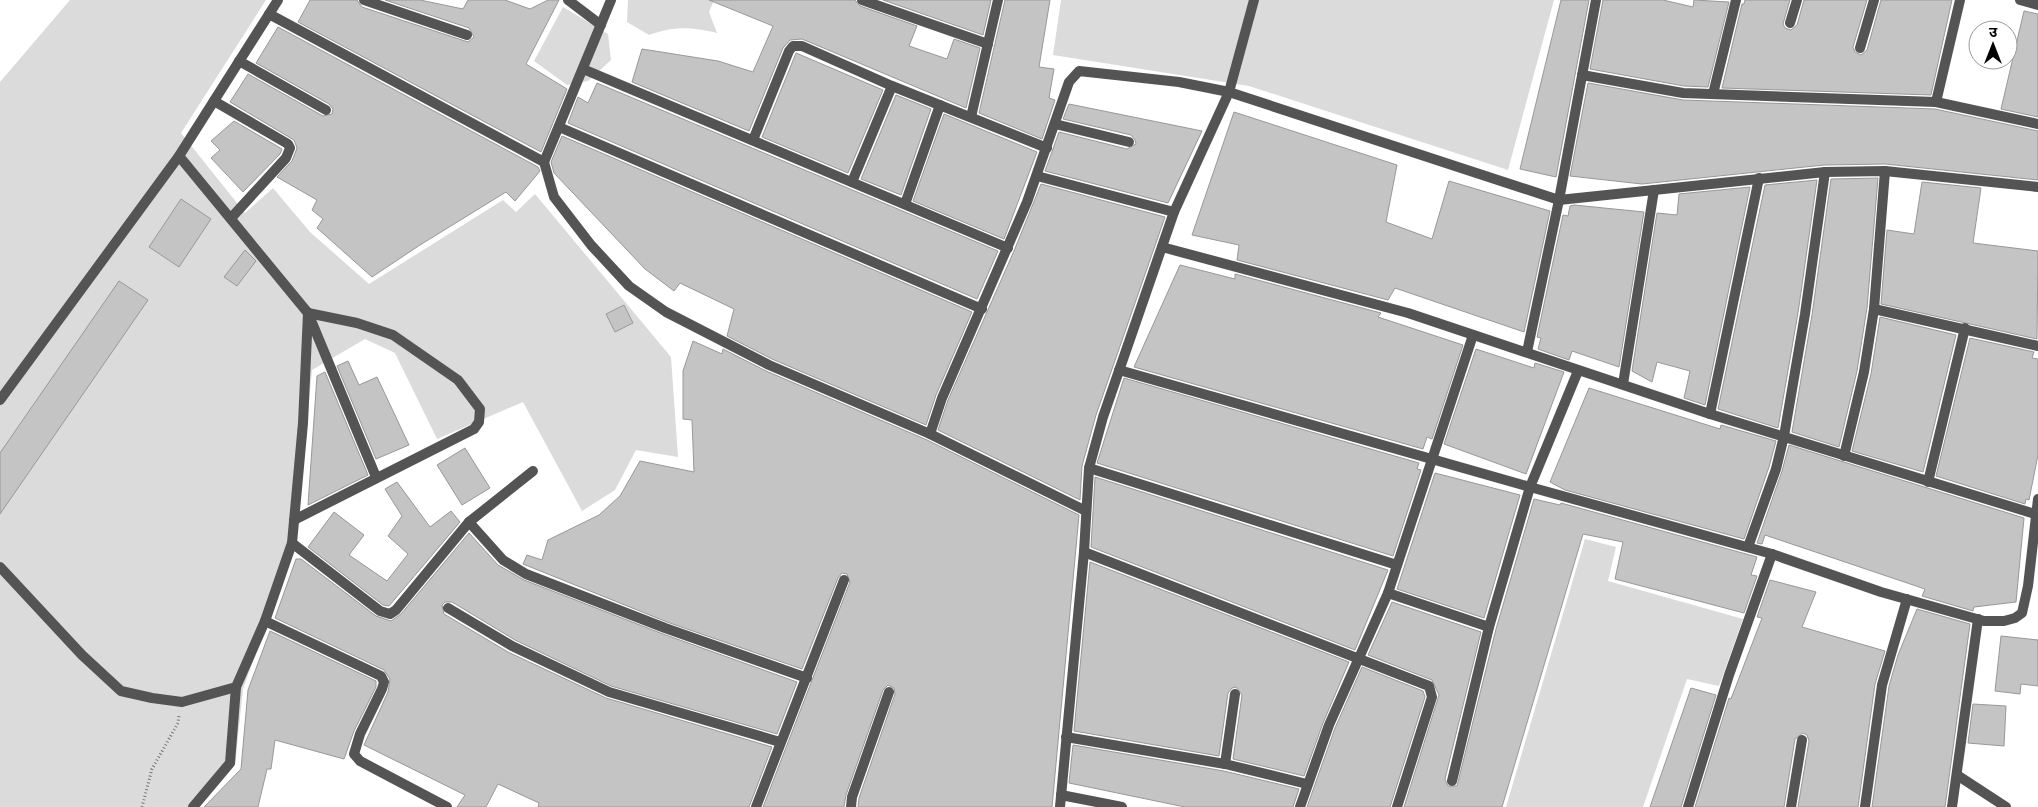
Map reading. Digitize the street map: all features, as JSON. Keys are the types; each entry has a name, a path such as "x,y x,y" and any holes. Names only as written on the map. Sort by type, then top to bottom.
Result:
{"street":[{"path":"0,400 179,156 278,0"},
{"path":"364,0 467,35"},
{"path":"568,0 601,25"},
{"path":"612,0 544,162 554,197 592,245 630,286 666,312 769,365 930,434 1086,511"},
{"path":"862,0 988,44"},
{"path":"971,118 998,0"},
{"path":"1060,807 1084,552 1089,468 1119,370 1174,212 1229,92 1254,0"},
{"path":"1526,352 1559,200 1596,0"},
{"path":"1713,94 1736,0"},
{"path":"1790,23 1797,0"},
{"path":"1860,48 1874,0"},
{"path":"1936,102 1960,0"},
{"path":"2020,0 2038,5"},
{"path":"269,14 544,162"},
{"path":"753,140 793,46 802,46 892,86 1047,148"},
{"path":"239,62 326,110"},
{"path":"583,69 1008,248"},
{"path":"930,434 942,398 982,309 1037,176 1069,82 1074,74 1079,71 1179,82 1229,92 1559,200 1825,172 1885,171 2038,186"},
{"path":"1582,75 1683,93 1936,102 2038,124"},
{"path":"852,182 892,86"},
{"path":"214,101 288,144 290,148 286,158 232,218"},
{"path":"905,204 940,105"},
{"path":"1055,124 1129,142"},
{"path":"559,127 982,309"},
{"path":"179,156 232,218 308,313 376,477"},
{"path":"1844,456 1864,372 1874,309 1885,171"},
{"path":"1748,548 1776,469 1784,436 1805,314 1825,172"},
{"path":"1037,176 1174,212"},
{"path":"1710,414 1759,178"},
{"path":"1623,384 1654,190"},
{"path":"1162,247 1408,313 1710,414 2035,514"},
{"path":"1874,309 2038,346"},
{"path":"294,520 376,477 474,430 479,422 480,409 458,380 393,335 357,322 308,313"},
{"path":"208,807 196,804 230,763 236,687 266,621 292,543 303,423 308,313"},
{"path":"1928,482 1965,328"},
{"path":"1300,807 1329,724 1388,593 1473,335"},
{"path":"1119,370 1772,554 1906,599 1978,619 2004,621 2015,618 2022,612 2028,586 2038,499"},
{"path":"1452,781 1489,627 1530,487 1578,371"},
{"path":"1089,468 1397,565"},
{"path":"292,543 380,611 390,614 396,610 469,522 533,471"},
{"path":"469,522 503,560 526,574 656,625 807,678"},
{"path":"1084,552 1359,660 1424,683 1431,690 1432,698 1397,807"},
{"path":"1688,807 1729,674 1772,554"},
{"path":"0,567 82,655 121,691 182,702 236,687"},
{"path":"756,807 844,580"},
{"path":"1388,593 1489,627"},
{"path":"1865,807 1882,685 1906,599"},
{"path":"448,608 512,646 610,692 780,742"},
{"path":"1952,807 1978,619"},
{"path":"266,621 381,676 384,682 382,689 360,734 354,754 360,761 447,807"},
{"path":"851,807 852,797 888,692"},
{"path":"1225,764 1235,694"},
{"path":"1066,737 1225,764 1307,784"},
{"path":"1791,807 1802,740"},
{"path":"1957,776 2006,807"},
{"path":"1061,795 1122,807"}],"path":[{"path":"142,807 152,769 178,723 182,702"}],"shaded area":[{"path":"70,0 266,0 181,133 245,213 273,188 310,232 369,284 503,200 516,212 535,194 671,357 678,457 636,450 615,490 582,511 523,402 437,439 395,353 365,339 312,370 296,541 243,689 235,765 200,807 0,807 0,82"},
{"path":"628,0 714,0 709,12 717,33 683,28 649,35 627,22"},
{"path":"1061,0 1554,0 1508,170 1249,86 1053,55"},
{"path":"563,7 608,34 611,60 588,81 567,85 534,61"},
{"path":"1585,539 1616,547 1608,581 1743,619 1719,686 1687,679 1643,807 1506,807"}],"building":[{"path":"310,0 357,0 362,7 468,42 474,37 469,28 385,0 420,0 463,9 468,0 505,0 530,9 548,0 559,0 526,64 567,89 541,152 298,22"},
{"path":"709,0 855,0 860,6 917,26 909,46 947,59 954,39 980,48 966,108 802,39 790,40 783,48 749,131 632,82 642,49 718,61 753,72 773,26"},
{"path":"883,0 991,0 983,35"},
{"path":"1005,0 1050,0 1039,67 1054,69 1049,98 1055,100 1042,139 979,113"},
{"path":"1561,0 1589,0 1556,177 1520,169"},
{"path":"1603,0 1663,0 1693,7 1694,0 1729,2 1708,87 1684,86 1590,69"},
{"path":"1745,0 1790,0 1783,24 1785,28 1791,30 1797,25 1804,0 1867,0 1853,47 1855,52 1861,55 1867,50 1881,0 1952,0 1931,95 1722,88 1742,4 1744,4"},
{"path":"2024,11 2038,14 2038,117 2001,109 2010,70 2018,70 2018,37"},
{"path":"278,27 538,167 540,171 515,201 506,192 372,277 317,228 323,219 312,210 317,200 277,177 292,161 297,148 294,140 230,102 248,74 323,116 332,114 333,109 329,104 256,63"},
{"path":"796,53 883,90 848,173 762,137"},
{"path":"597,83 998,251 977,299 568,123 578,97 588,103"},
{"path":"1588,83 1683,100 1935,109 2038,131 2038,180 1885,164 1824,165 1642,184 1570,176"},
{"path":"896,95 931,109 901,195 861,179"},
{"path":"1069,104 1202,131 1168,203 1045,171 1059,132 1127,149 1136,144 1131,135 1063,119"},
{"path":"1234,112 1397,165 1386,222 1432,239 1449,181 1550,211 1524,332 1395,288 1388,300 1237,260 1239,245 1192,235"},
{"path":"944,114 1037,152 1004,239 913,201"},
{"path":"234,121 282,149 280,154 243,192 211,158 220,150 211,141"},
{"path":"562,136 972,312 936,395 926,425 772,359 727,336 734,309 680,283 674,291 645,269 554,173 551,162"},
{"path":"1878,178 1867,308 1857,371 1839,447 1792,432 1812,315 1831,179"},
{"path":"1817,180 1798,313 1778,428 1718,409 1765,185"},
{"path":"1922,182 1981,188 1973,243 2038,251 2037,339 1881,304 1887,230 1914,234"},
{"path":"1041,184 1165,217 1096,415 1082,466 1080,500 938,430 948,400 1014,251"},
{"path":"1750,187 1705,405 1684,398 1690,371 1657,362 1652,382 1632,371 1657,213 1677,215 1679,194"},
{"path":"181,199 211,219 179,267 149,247"},
{"path":"1570,206 1644,212 1619,367 1572,351 1569,360 1538,349 1541,338 1537,337 1563,215 1568,216"},
{"path":"245,250 256,261 237,286 224,277"},
{"path":"1180,265 1235,279 1235,274 1381,313 1378,317 1463,345 1432,439 1427,437 1423,449 1134,367"},
{"path":"119,281 148,300 0,514 0,453"},
{"path":"624,305 633,323 615,332 606,314"},
{"path":"1880,317 1956,335 1923,472 1852,451 1871,374"},
{"path":"1970,338 2034,352 2032,358 2038,359 2038,455 2029,500 2026,499 2025,504 1936,476"},
{"path":"693,341 722,354 723,349 766,371 927,440 1079,515 1052,807 858,807 859,798 895,694 894,688 888,685 883,690 846,795 844,807 763,807 850,582 847,574 842,573 838,578 802,669 667,622 523,564 527,555 542,560 548,540 599,515 620,496 640,461 694,472 692,420 683,419 683,371"},
{"path":"1476,349 1534,368 1535,363 1564,372 1526,474 1444,444"},
{"path":"348,361 359,385 377,377 409,445 376,459 337,366"},
{"path":"325,372 368,475 308,505 317,376"},
{"path":"1124,378 1419,463 1417,469 1421,470 1393,556 1097,463"},
{"path":"1589,388 1720,429 1721,425 1776,441 1744,539 1565,490 1550,482"},
{"path":"1789,445 2024,518 2016,602 1974,607 1973,611 1922,596 1925,589 1765,535 1762,544 1757,543"},
{"path":"465,448 490,488 462,505 437,465"},
{"path":"1435,473 1520,495 1484,618 1397,589"},
{"path":"1095,477 1388,570 1355,650 1091,547"},
{"path":"397,482 430,527 451,511 460,522 389,606 383,605 308,547 334,512 364,535 349,555 387,581 408,554 388,536 402,516 385,489"},
{"path":"1534,499 1560,505 1561,503 1757,557 1751,575 1757,576 1744,613 1615,579 1623,542 1583,534 1502,807 1404,807 1439,695 1432,680 1368,655 1392,602 1481,632 1445,779 1448,786 1457,786 1496,629"},
{"path":"469,533 498,565 524,580 663,634 797,682 777,734 611,686 515,640 452,602 445,602 442,605 444,614 508,652 606,698 772,747 749,807 538,807 539,803 498,784 486,807 457,807 465,795 364,745 388,692 390,679 384,670 275,618 296,559 301,559 376,616 391,621 401,614"},
{"path":"1090,562 1349,662 1323,723 1304,776 1233,759 1242,695 1236,687 1232,688 1228,693 1219,756 1074,731"},
{"path":"1770,580 1816,592 1802,627 1885,651 1875,684 1858,807 1798,807 1809,741 1807,735 1803,733 1795,739 1784,807 1695,807 1729,698 1731,699 1762,618 1757,617"},
{"path":"1917,609 1970,624 1945,807 1872,807 1889,686 1898,655"},
{"path":"270,631 376,681 376,687 354,731 344,759 275,740 271,769 267,769 258,807 204,807 241,769 248,690"},
{"path":"2001,636 2038,640 2038,686 2021,684 2020,694 1995,691"},
{"path":"1362,667 1423,691 1425,697 1390,807 1307,807 1335,728"},
{"path":"1691,688 1716,695 1681,807 1650,807"},
{"path":"1973,704 2006,706 2004,746 1968,743"},
{"path":"1073,745 1224,771 1299,789 1293,807 1185,807 1069,783"}]}
